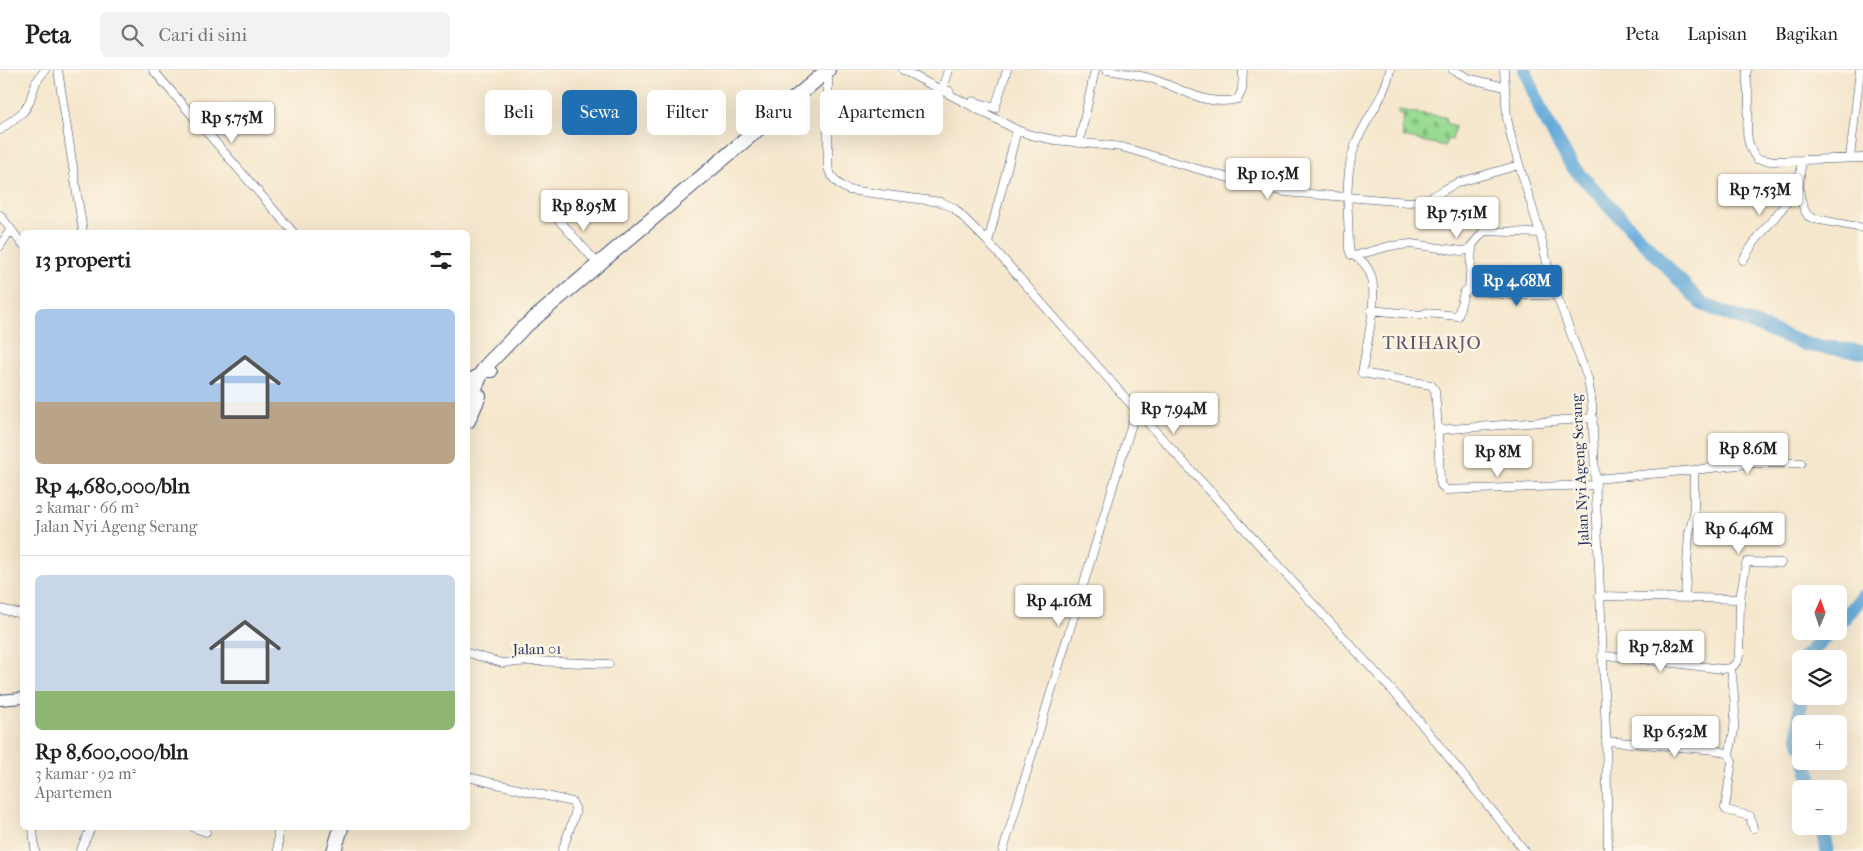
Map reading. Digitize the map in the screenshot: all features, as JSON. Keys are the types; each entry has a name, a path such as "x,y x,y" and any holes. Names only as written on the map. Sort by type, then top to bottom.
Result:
{"highway":[{"path":"471,397 487,372 563,300 596,263 828,70"},
{"path":"334,851 340,830"}],"street":[{"path":"0,130 24,111 29,103 33,87 46,70"},
{"path":"58,70 83,230"},
{"path":"153,70 291,230"},
{"path":"828,70 828,168 833,178 843,188 849,190 948,204 988,242 1136,410 1410,710 1526,851"},
{"path":"903,70 1017,130 1031,135 1079,143 1122,147 1239,181 1285,192 1420,202 1430,199 1451,185 1520,165"},
{"path":"948,70 943,84 944,89 993,108 996,106 1007,70"},
{"path":"1079,143 1095,70"},
{"path":"1106,70 1149,78 1196,96 1215,101 1238,99 1242,90 1244,70"},
{"path":"1390,70 1387,86 1356,144 1351,160 1349,249 1351,255 1364,262 1373,288 1362,373 1431,385 1435,390 1440,480 1441,485 1446,490 1595,482 1756,463 1801,464"},
{"path":"1453,70 1471,78 1505,87"},
{"name":"Jalan Nyi Ageng Serang","path":"1504,70 1509,126 1557,295 1588,379 1593,418 1606,741 1608,851"},
{"path":"1747,70 1746,78 1749,97 1747,131 1751,151 1757,159 1762,161 1863,158"},
{"path":"1850,158 1860,70"},
{"path":"988,242 1017,130"},
{"path":"1802,160 1798,187 1808,216 1863,228"},
{"path":"1743,260 1753,242 1784,207 1798,187"},
{"path":"0,215 20,241"},
{"path":"557,218 596,263"},
{"path":"0,246 11,230"},
{"path":"1469,289 1472,248 1484,232 1540,232"},
{"path":"1354,256 1390,246 1411,244 1462,251 1472,248"},
{"path":"1371,310 1421,315 1426,313 1458,316 1464,292 1469,289 1510,295 1557,295"},
{"path":"470,379 487,372"},
{"path":"1003,851 1136,410"},
{"path":"1438,430 1593,418"},
{"path":"1684,596 1689,533 1694,514 1694,470"},
{"path":"1602,656 1722,669 1731,668 1738,661 1739,655 1740,599 1746,564 1747,562 1781,563"},
{"path":"1599,596 1684,596 1740,599"},
{"path":"0,609 20,614"},
{"name":"Jalan 01","path":"470,654 502,664 533,661 609,664"},
{"path":"1731,668 1736,709 1733,739 1729,754 1732,762 1725,808 1726,810 1750,816 1753,828"},
{"path":"0,700 20,698"},
{"path":"1606,741 1716,750 1729,754"},
{"path":"470,777 572,802 575,814 562,851"},
{"path":"33,830 35,851"},
{"path":"80,851 90,830"},
{"path":"200,830 206,832"},
{"path":"278,830 278,851"}],"green space":[{"path":"1399,110 1445,117 1446,123 1455,126 1452,140 1447,139 1445,146 1403,137 1402,126 1404,117 1399,114"}],"waterway":[{"path":"1525,70 1542,113 1571,165 1702,304 1808,345 1863,352"},
{"path":"1848,614 1863,596"},
{"path":"1812,650 1822,640"},
{"path":"1800,705 1800,715"},
{"path":"1808,770 1811,780"},
{"path":"1824,835 1827,851"}],"district":[{"name":"TRIHARJO","path":"1432,343"}]}
